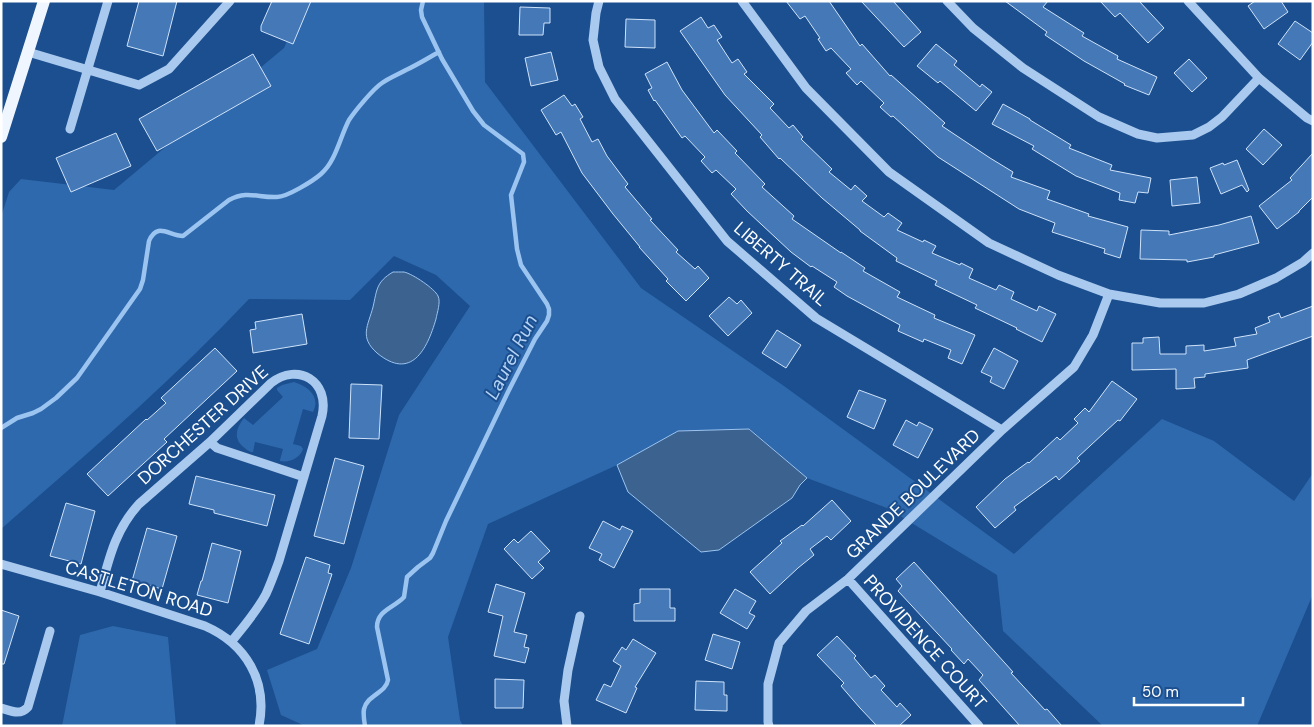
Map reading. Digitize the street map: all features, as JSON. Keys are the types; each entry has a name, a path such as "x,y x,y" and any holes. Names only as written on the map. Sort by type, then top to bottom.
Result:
{"main road":[{"path":"1,136 44,1"}],"street":[{"path":"70,129 108,1"},
{"path":"28,52 139,85 169,69 230,1"},
{"name":"LIBERTY TRAIL","path":"599,1 593,40 599,67 615,99 727,241 816,318 1002,430"},
{"path":"742,1 806,88 889,172 989,243 1058,275 1109,294 1160,303 1204,303 1239,294 1276,278 1303,262 1313,253"},
{"path":"947,1 973,28 1023,68 1099,117 1138,134 1157,138 1193,135 1222,117 1259,78"},
{"path":"1188,1 1259,78 1313,121"},
{"name":"GRANDE BOULEVARD","path":"769,726 768,684 779,643 806,611 848,579 1002,430 1074,367 1093,335 1109,294"},
{"name":"DORCHESTER DRIVE","path":"100,592 114,543 121,528 139,504 210,442 276,379 290,374 303,376 320,388 324,402 322,416 279,561 267,592 248,622 232,641"},
{"path":"210,442 217,448 304,477"},
{"name":"CASTLETON ROAD","path":"1,564 100,592 219,632 232,641 246,656 256,677 261,704 259,726"},
{"name":"PROVIDENCE COURT","path":"848,579 979,726"},
{"path":"567,726 564,702 568,670 580,616"},
{"path":"1,708 18,712 24,711 28,706 50,631"}],"shaded area":[{"path":"304,1 484,1 485,82 641,288 784,386 1014,554 1162,419 1214,441 1294,501 1313,473 1313,594 1257,726 1103,726 1003,631 997,575 887,508 807,478 750,429 678,431 617,465 488,524 448,637 460,720 463,726 305,726 281,715 267,670 317,649 351,568 399,415 470,306 436,275 394,256 350,300 249,299 159,388 1,529 1,217 9,192 21,179 114,190 284,48"},
{"path":"393,272 408,273 418,279 436,293 439,301 436,319 428,341 416,358 408,363 399,364 389,361 377,353 368,342 366,331 378,287 383,279"},
{"path":"294,382 308,389 312,393 315,402 313,412 303,409 293,444 301,446 303,449 300,455 291,460 280,461 283,449 255,442 253,452 245,449 237,437 240,423 244,418 253,425 283,397 277,388"},
{"path":"749,429 807,478 792,498 719,550 701,552 628,492 617,465 678,431"},
{"path":"113,626 168,637 176,726 62,726 80,635"}],"building":[{"path":"139,1 177,1 163,56 127,46"},
{"path":"272,1 311,1 293,44 261,31 261,26"},
{"path":"786,1 829,1 860,46 862,44 890,76 945,123 942,126 1013,172 1011,177 1050,191 1047,199 1089,214 1088,216 1128,227 1120,258 1104,253 1105,249 1052,232 1055,223 1019,209 938,157 893,116 891,117 880,107 884,103 861,81 857,85 846,73 851,69 831,48 826,51 818,39 820,38 805,16 800,19"},
{"path":"861,1 893,1 921,32 904,47"},
{"path":"1005,1 1048,1 1043,7 1084,33 1082,36 1118,56 1117,59 1157,77 1149,95 1124,85 1084,61 1045,35 1047,32"},
{"path":"1100,1 1139,1 1164,28 1148,43 1120,13 1115,17"},
{"path":"1255,1 1281,1 1288,12 1264,29 1248,6"},
{"path":"520,7 550,8 550,23 544,23 543,35 519,35"},
{"path":"701,17 708,28 714,25 722,37 717,40 732,63 738,59 747,72 744,74 774,104 770,108 789,128 793,125 803,137 801,139 832,169 829,172 851,190 855,185 867,196 862,201 884,217 888,213 902,223 897,230 936,246 932,253 973,269 969,278 996,290 999,285 1014,292 1011,299 1037,311 1039,306 1056,314 1042,342 975,308 977,305 935,285 937,281 896,261 897,258 860,231 779,159 760,137 762,135 725,95 680,31"},
{"path":"626,19 655,20 655,48 625,47"},
{"path":"1295,21 1313,33 1313,42 1300,60 1278,44"},
{"path":"936,44 957,61 954,65 980,87 982,84 992,92 976,111 940,81 938,83 917,66"},
{"path":"551,52 558,80 531,86 525,58"},
{"path":"253,54 271,86 157,151 139,119"},
{"path":"1189,59 1207,78 1192,92 1174,73"},
{"path":"667,62 682,90 714,133 717,130 737,151 735,153 765,184 762,187 794,216 792,219 865,268 863,271 900,292 897,297 935,315 934,318 975,335 962,364 948,358 951,350 924,339 923,342 898,331 900,325 834,287 837,282 811,267 791,252 747,211 731,194 736,189 716,170 712,173 701,161 705,157 685,136 682,138 648,90 652,88 645,74"},
{"path":"564,95 572,106 575,104 583,117 580,119 592,142 598,139 607,156 628,184 625,187 652,219 650,220 678,250 676,252 695,269 698,266 709,278 686,301 666,281 668,279 613,214 582,173 561,132 556,135 541,110"},
{"path":"1003,104 1071,145 1069,148 1112,165 1110,170 1151,178 1148,193 1138,192 1135,203 1119,200 1120,193 1076,176 1032,149 1034,146 992,124"},
{"path":"1264,129 1282,145 1263,165 1246,149"},
{"path":"116,133 131,166 71,192 56,158"},
{"path":"1313,153 1313,197 1299,212 1277,229 1259,206 1292,180 1290,178"},
{"path":"1237,160 1249,190 1247,192 1242,185 1221,194 1210,168"},
{"path":"1197,177 1200,203 1172,206 1170,180"},
{"path":"1251,216 1259,243 1214,255 1214,257 1187,262 1187,260 1140,259 1141,230 1169,231 1169,235 1219,225"},
{"path":"729,297 737,304 741,300 752,313 728,336 709,316"},
{"path":"1313,306 1313,336 1247,360 1248,368 1205,374 1205,377 1194,378 1195,388 1176,389 1176,369 1132,370 1132,343 1143,343 1143,338 1159,337 1160,354 1186,354 1186,346 1204,345 1204,351 1236,346 1234,338 1257,334 1255,328 1270,322 1268,317 1279,313 1281,318"},
{"path":"302,314 307,344 253,353 250,330 256,329 255,322"},
{"path":"777,330 801,345 786,368 762,353"},
{"path":"215,348 237,371 164,439 167,442 108,496 87,474 166,403 161,398"},
{"path":"994,348 1018,361 1004,389 990,382 992,377 981,372"},
{"path":"1112,381 1137,399 1120,421 1118,420 1077,458 1080,461 1059,480 1056,476 1014,507 1016,510 995,528 976,507 1005,479 1029,463 1057,437 1060,440 1078,423 1074,419 1085,408 1089,412"},
{"path":"351,384 382,385 379,439 349,438"},
{"path":"859,390 886,400 874,429 847,417"},
{"path":"906,420 917,426 919,422 933,429 918,458 893,445"},
{"path":"335,458 364,466 344,544 314,536"},
{"path":"196,476 275,495 267,526 214,513 214,510 189,504"},
{"path":"832,500 851,521 831,540 827,536 810,549 814,555 770,594 750,572 782,543 780,541 803,526"},
{"path":"66,503 95,511 81,564 50,556"},
{"path":"603,521 620,530 622,526 633,531 614,568 599,560 602,554 589,548"},
{"path":"147,528 177,536 162,589 132,581"},
{"path":"531,531 550,551 538,562 544,568 532,579 504,549 514,539 518,543"},
{"path":"212,543 241,551 228,603 197,595"},
{"path":"306,557 330,565 328,573 332,574 309,644 280,634"},
{"path":"914,562 1013,672 1011,673 1062,726 1020,726 979,680 983,675 968,659 964,664 951,650 898,591 902,586 896,579"},
{"path":"496,584 525,593 514,632 527,635 524,647 529,648 525,663 494,656 503,616 488,612"},
{"path":"640,589 670,589 670,608 675,608 675,621 634,621 634,604 640,603"},
{"path":"735,589 756,601 749,613 755,616 747,629 720,613"},
{"path":"1,610 19,616 4,664 1,664"},
{"path":"713,634 740,642 732,669 705,660"},
{"path":"837,636 856,656 854,658 871,678 875,675 885,686 881,690 897,707 900,703 911,715 899,726 877,726 841,686 844,683 817,655"},
{"path":"633,639 656,653 635,687 637,688 626,713 596,700 604,684 611,687 621,666 613,661 622,647 626,650"},
{"path":"495,679 524,680 523,708 495,708"},
{"path":"696,681 724,682 724,695 727,695 727,711 695,710"}],"waterway":[{"name":"Laurel Run","path":"365,726 364,709 366,704 384,688 388,680 377,627 378,621 383,613 404,597 407,577 430,558 433,553 446,521 508,392 549,315 547,304 521,265 517,249 511,195 524,162 523,154 484,125 473,111 442,59 422,17 423,1"},
{"path":"1,428 17,418 41,409 77,378 140,289 149,241 152,235 163,231 183,236 229,200 242,195 281,196 293,192 317,177 326,169 334,156 349,120 374,90 387,80 439,52"}]}
